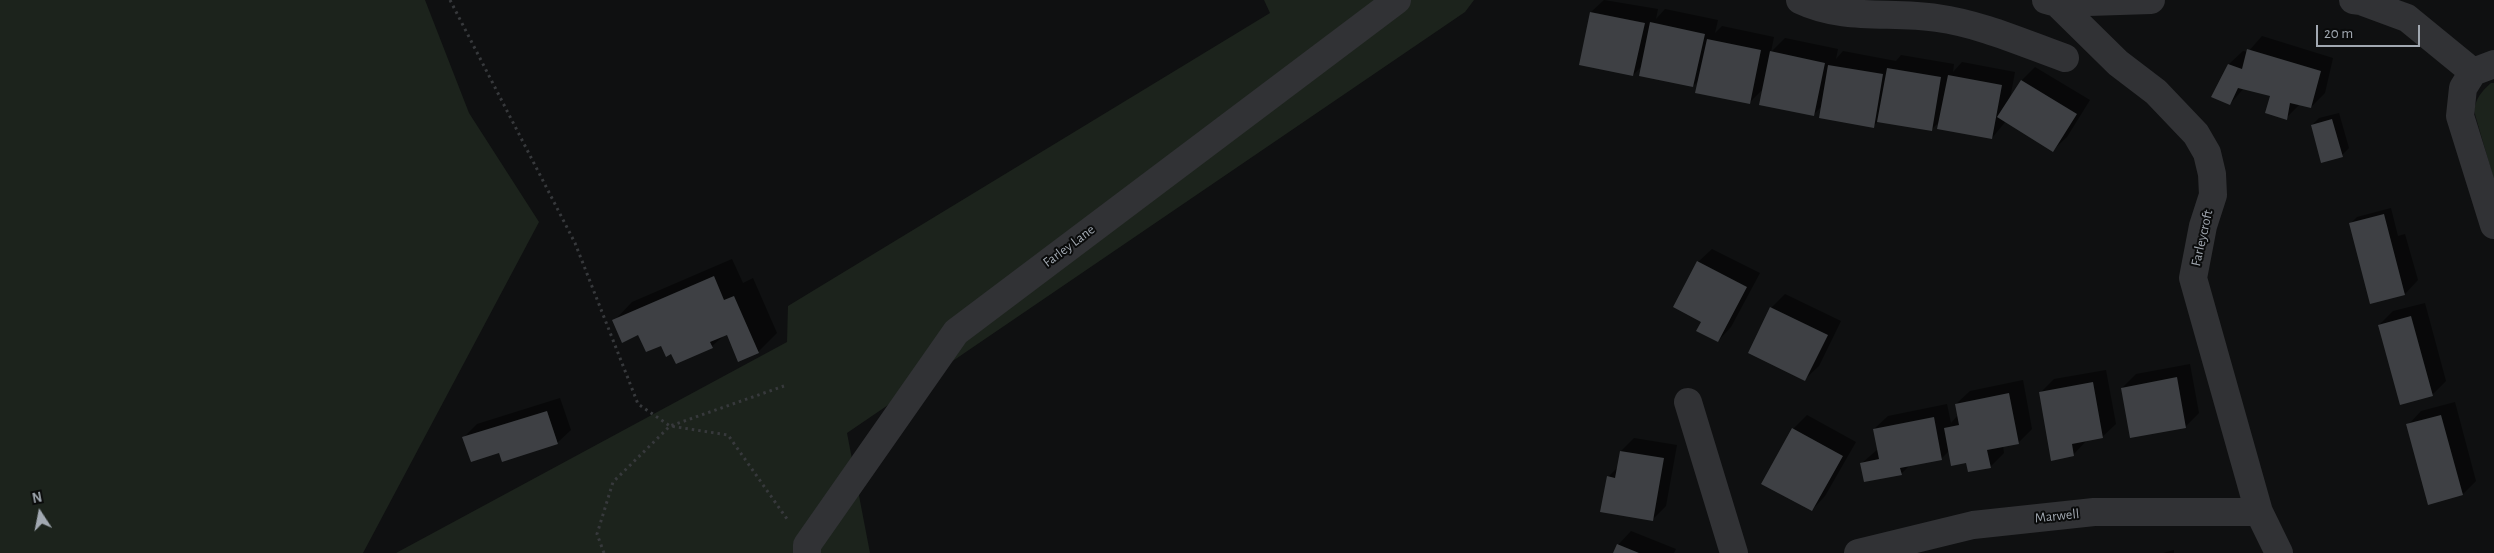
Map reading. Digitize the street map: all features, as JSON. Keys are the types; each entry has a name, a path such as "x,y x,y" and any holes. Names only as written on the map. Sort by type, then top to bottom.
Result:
{"street":[{"name":"Farley Lane","path":"807,552 807,545 956,332 1396,0"},
{"path":"1800,0 1823,10 1859,15 1936,18 1981,27 2065,58"},
{"path":"2051,2 2151,0"},
{"path":"2353,0 2361,1 2407,18 2484,68 2463,88 2460,116 2494,225"},
{"name":"Farleycroft","path":"2051,2 2118,63 2156,92 2196,134 2207,153 2212,174 2213,195 2203,226 2193,278 2260,512 2279,553"},
{"path":"1688,402 1734,553"},
{"name":"Marwell","path":"1858,553 1972,525 2094,512 2260,512"}],"path":[{"path":"450,0 575,243 638,404 670,426 728,435 807,552"},
{"path":"604,553 597,534 614,482 670,426 784,386"}],"shaded area":[{"path":"0,0 425,0 469,113 539,222 363,553 0,553"},
{"path":"1264,0 1474,0 1465,12 847,433 870,553 396,553 787,342 788,306 1270,13"},
{"path":"2491,83 2494,83 2494,180 2474,111 2480,95"}],"building":[{"path":"1590,12 1645,23 1633,76 1579,65"},
{"path":"1650,22 1705,34 1693,87 1639,76"},
{"path":"1707,39 1761,50 1750,104 1695,93"},
{"path":"2247,49 2321,71 2311,108 2290,103 2287,120 2265,113 2270,96 2238,88 2230,105 2211,97 2228,64 2242,69"},
{"path":"1770,51 1825,63 1814,116 1759,105"},
{"path":"1828,65 1883,74 1874,128 1819,118"},
{"path":"1887,68 1941,77 1932,131 1877,122"},
{"path":"1948,75 2002,85 1992,139 1937,129"},
{"path":"2021,80 2077,114 2053,152 1997,117"},
{"path":"2332,119 2343,157 2321,163 2311,125"},
{"path":"2384,214 2405,295 2370,304 2349,223"},
{"path":"1697,261 1747,287 1718,342 1696,331 1701,322 1673,307"},
{"path":"714,276 724,300 734,296 759,353 738,362 727,335 710,342 713,348 676,364 671,354 666,357 661,346 646,352 638,335 622,343 612,320"},
{"path":"1770,307 1828,335 1805,381 1748,353"},
{"path":"2411,316 2433,396 2400,405 2378,325"},
{"path":"2177,377 2186,428 2130,438 2121,388"},
{"path":"2093,382 2103,438 2072,444 2074,456 2051,461 2039,392"},
{"path":"2009,393 2019,444 1987,450 1991,468 1968,472 1966,463 1951,466 1944,428 1959,425 1955,404"},
{"path":"547,411 558,444 502,462 499,453 471,462 462,437"},
{"path":"2441,415 2463,495 2428,505 2406,424"},
{"path":"1934,417 1942,460 1900,468 1902,475 1864,482 1860,463 1879,459 1873,429"},
{"path":"1792,428 1843,456 1812,511 1761,484"},
{"path":"1620,451 1664,458 1653,521 1600,512 1607,476 1615,478"},
{"path":"1617,544 1639,553 1613,553"}]}
